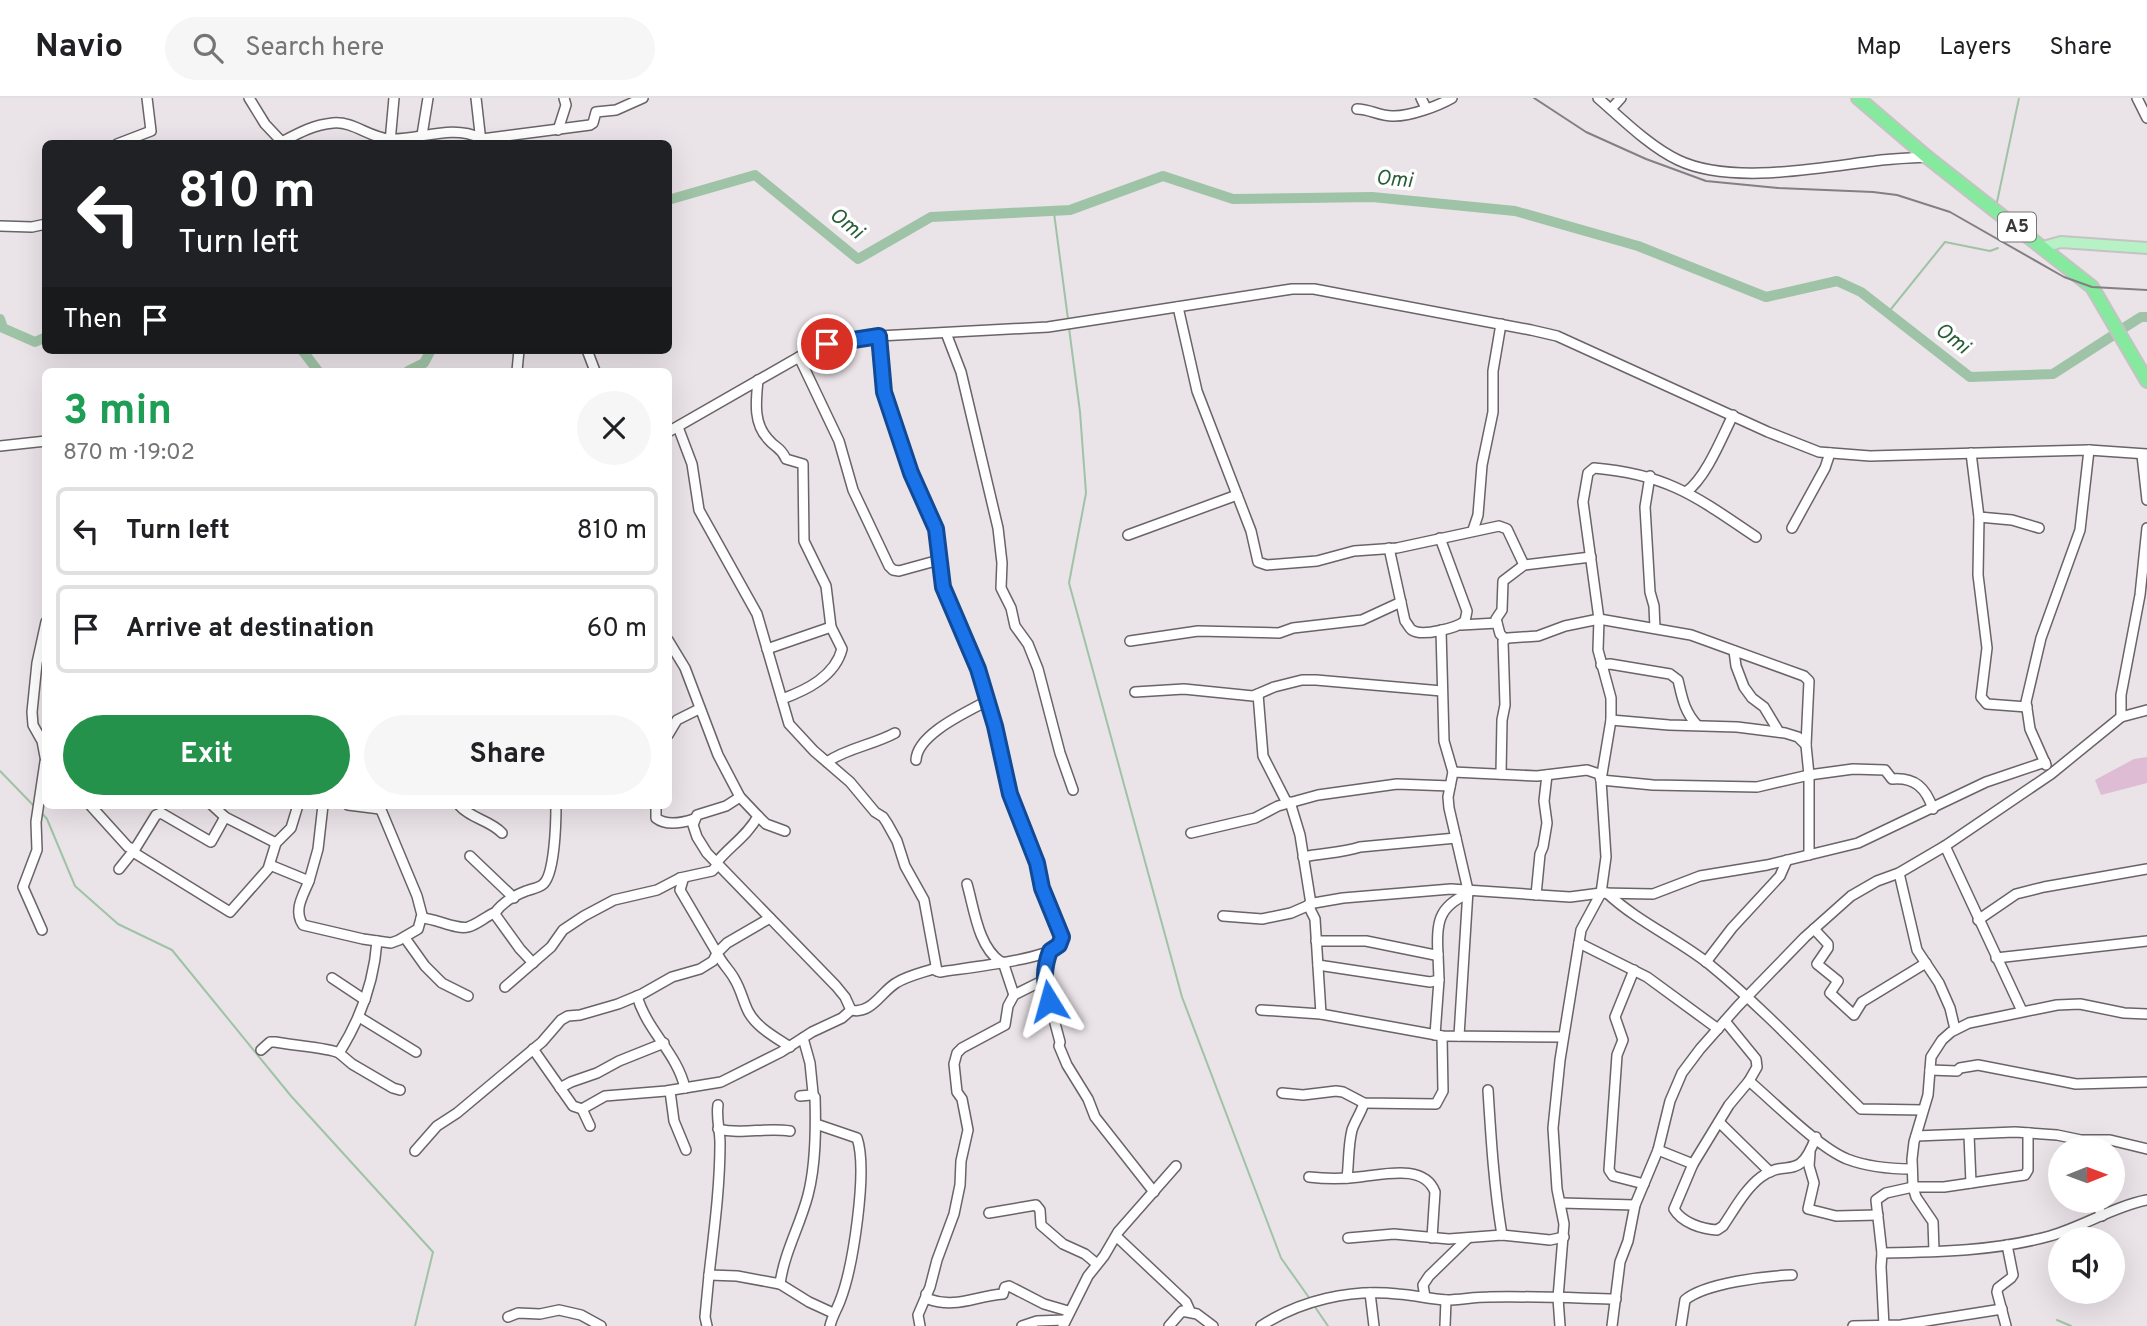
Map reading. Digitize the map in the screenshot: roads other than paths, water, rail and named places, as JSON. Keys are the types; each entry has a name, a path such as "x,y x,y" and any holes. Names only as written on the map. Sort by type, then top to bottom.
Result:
{"highway":[{"name":"A5","path":"1861,99 1927,157 2091,286 2147,381"}],"main road":[{"path":"2043,247 2061,242 2147,248"}],"street":[{"path":"127,140 151,131 147,98"},
{"path":"249,98 278,140"},
{"path":"391,140 394,98"},
{"path":"422,135 428,98"},
{"path":"476,98 481,140"},
{"path":"558,130 566,105 564,98"},
{"path":"396,140 458,132 471,134 481,140 590,125 596,112 616,110 643,98"},
{"path":"1422,98 1426,108"},
{"path":"1357,109 1393,116 1437,107 1452,98"},
{"path":"1598,98 1678,160 1724,171 1770,173 1876,160 1927,157"},
{"path":"1611,109 1621,98"},
{"path":"2137,98 2147,118"},
{"path":"285,140 307,128 343,122 388,140"},
{"path":"0,226 42,225"},
{"path":"672,430 799,357 838,341 879,336 1048,327 1292,289 1314,289 1556,336 1803,447 1830,453 1870,456 2089,450 2144,454 2147,500"},
{"path":"1178,307 1197,391 1251,531 1258,562 1267,565 1317,561 1354,551 1389,548 1473,530 1504,527 1524,565"},
{"path":"1473,530 1478,515 1482,465 1493,412 1493,372 1502,324"},
{"path":"946,333 961,373 998,528 1002,563 1001,589 1011,608 1014,626 1028,644 1038,669 1060,753 1073,790"},
{"path":"582,1109 605,1096 670,1091 721,1082 842,1018 851,1010 868,1008 898,981 933,969 940,972 1012,962 1050,951 1059,945 1062,937 1010,794 988,701 968,642 943,587 936,529 911,473 884,392 879,336"},
{"path":"799,357 834,430 853,490 889,566 899,571 939,560"},
{"path":"758,380 756,412 765,436 783,451 786,459 800,462 804,467 804,541 826,586 831,626 842,649 822,679 805,690 782,699"},
{"path":"1685,492 1695,484 1733,415"},
{"path":"678,427 692,464 699,510 757,614 787,720 792,730 850,782 874,812 883,817 924,900 937,971"},
{"path":"0,446 42,441"},
{"path":"2051,774 2031,729 2027,707 2030,680 2041,638 2080,530 2089,450"},
{"path":"1792,528 1825,468 1830,453"},
{"path":"1971,453 1979,517 1978,575 1987,648 1981,697 1987,704 2027,707"},
{"path":"1560,1326 1559,1265 1564,1224 1557,1189 1553,1128 1563,1037 1579,943 1583,926 1604,893 1606,845 1601,780 1611,720 1609,690 1598,650 1599,619 1583,502 1588,473 1594,468 1628,471 1650,477 1685,492 1756,537"},
{"path":"1650,477 1645,507 1655,628"},
{"path":"1128,535 1237,495"},
{"path":"1979,517 2012,520 2039,528"},
{"path":"2120,717 2121,695 2140,595 2147,528"},
{"path":"1440,538 1467,611 1465,621 1461,625"},
{"path":"1389,548 1405,621 1411,630 1418,632 1497,623"},
{"path":"1505,639 1500,634 1497,623 1497,616 1502,610 1503,581 1524,565 1591,556"},
{"path":"1130,640 1198,631 1279,632 1350,622 1373,616 1401,602"},
{"path":"1505,639 1538,636 1565,626 1599,619 1691,635 1804,676 1810,686 1806,745 1809,775 1809,855"},
{"path":"767,649 831,626"},
{"path":"1441,630 1444,741 1452,772 1450,808 1468,892 1459,1036"},
{"path":"1501,774 1502,720 1505,705 1502,644 1505,639"},
{"path":"42,640 32,712 33,725 42,741"},
{"path":"672,647 685,668 718,755 740,797 766,824 785,831"},
{"path":"1734,651 1744,687 1752,698 1764,707 1782,733"},
{"path":"1601,665 1643,668 1670,674 1678,680 1681,699 1697,725"},
{"path":"1135,692 1184,689 1258,694 1302,680 1442,691"},
{"path":"1258,694 1263,756 1289,802 1300,835 1310,905 1315,919 1321,1014"},
{"path":"916,760 924,741 945,724 988,701"},
{"path":"672,728 677,720 699,709"},
{"path":"1612,1326 1620,1262 1628,1241 1635,1205 1658,1150 1670,1101 1682,1073 1721,1025 1814,929 1851,897 1945,846 2051,774 2120,717 2147,710"},
{"path":"1611,720 1782,733 1798,737 1806,745"},
{"path":"1782,733 1799,728 1807,720"},
{"path":"827,762 837,755 895,733"},
{"path":"1223,916 1262,919 1291,913 1310,905 1375,894 1468,892 1570,897 1604,893 1653,894 1700,876 1787,860 1858,843 1986,782 2045,762"},
{"path":"1601,780 1653,785 1758,787 1809,775 1853,769 1885,770 1892,779 1901,778 1928,792 1933,809"},
{"path":"1452,772 1546,775 1587,770 1599,774 1601,780"},
{"path":"1536,895 1547,823 1544,801 1546,775"},
{"path":"42,782 36,822 37,850 23,887 42,930"},
{"path":"1191,834 1255,818 1289,802 1318,795 1397,784 1450,786"},
{"path":"656,809 658,821 670,823 694,819 697,815 726,806 740,797"},
{"path":"94,809 128,847 230,912 270,865 276,843 291,828 297,809"},
{"path":"119,869 163,809 211,842 225,817"},
{"path":"216,809 225,817 276,843"},
{"path":"323,809 320,837 309,881 298,908 300,920 303,925 391,943 418,929 421,918 417,896 381,809"},
{"path":"464,809 469,815 489,823 502,833"},
{"path":"421,918 435,919 463,928 495,913 500,906 514,898 543,885 547,880 553,852 556,809"},
{"path":"505,987 551,947 563,930 584,916 614,900 657,890 680,878 712,871 729,848 745,835 758,816"},
{"path":"694,819 697,837 717,864 836,986 851,1010"},
{"path":"1303,857 1347,852 1360,847 1456,838"},
{"path":"1945,846 2022,1011"},
{"path":"470,856 514,898"},
{"path":"1706,962 1732,928 1780,876 1787,860"},
{"path":"270,865 309,881"},
{"path":"1978,920 2016,894 2147,869"},
{"path":"1899,873 1917,950 1945,994 1955,1029"},
{"path":"680,878 683,880 680,890 723,966 738,985 754,1020 790,1046"},
{"path":"967,884 982,937 996,959 1002,962 1014,995"},
{"path":"1282,1093 1303,1095 1336,1091 1364,1103 1429,1105 1440,1101 1443,1091 1438,1035 1439,917 1451,902 1468,892"},
{"path":"1604,893 1706,962 1776,1023 1861,1109 1923,1110"},
{"path":"495,913 533,963"},
{"path":"415,1151 437,1126 457,1113 533,1049 561,1020 637,996 672,977 700,969 713,961 727,943 769,918"},
{"path":"1814,929 1828,944 1817,964 1838,981 1830,993 1854,1015 1862,1002 1926,963"},
{"path":"405,938 425,966 442,983 468,996"},
{"path":"1316,942 1366,940 1430,955 1438,954"},
{"path":"339,1053 359,1017 365,1000 373,975 377,941"},
{"path":"1996,958 2147,941"},
{"path":"1579,943 1634,970 1721,1025 1757,1061 1757,1067 1749,1082 1719,1122 1693,1164 1675,1211 1695,1226 1717,1230 1723,1226 1751,1186 1770,1172 1801,1164 1810,1153"},
{"path":"920,1326 918,1315 954,1214 968,1130 962,1099 957,1092 954,1064 957,1053 980,1037 1005,1025 1008,1006 1014,995 1041,983 1050,951"},
{"path":"1318,965 1430,982 1440,980"},
{"path":"1634,970 1615,1017 1623,1040 1617,1055 1609,1170 1614,1176 1644,1184"},
{"path":"332,978 365,1000"},
{"path":"1043,978 1059,1046 1067,1065 1088,1099 1095,1117 1154,1192"},
{"path":"637,996 641,1011 678,1067 685,1088"},
{"path":"1934,1251 1931,1217 1921,1206 1913,1187 1912,1169 1916,1136 1928,1094 1930,1070 1936,1048 1955,1029 1969,1023 2057,1004 2080,1004 2124,1013 2147,1014"},
{"path":"1261,1010 1321,1014 1438,1035 1563,1037"},
{"path":"359,1017 416,1052"},
{"path":"800,1096 813,1093 810,1063 803,1038"},
{"path":"261,1050 270,1042 332,1049 352,1064 400,1090"},
{"path":"560,1088 664,1043"},
{"path":"533,1049 573,1106 582,1109 590,1126"},
{"path":"1930,1070 1957,1071 1978,1065 2076,1084 2147,1082"},
{"path":"1749,1082 1839,1155 1865,1165 1912,1169"},
{"path":"1489,1090 1493,1176 1502,1235"},
{"path":"670,1091 674,1121 686,1150"},
{"path":"780,1284 785,1259 808,1196 813,1170 815,1097"},
{"path":"1347,1178 1350,1140 1364,1103"},
{"path":"707,1326 705,1317 716,1226 720,1141 718,1105"},
{"path":"1719,1122 1770,1172"},
{"path":"816,1124 857,1138 861,1150 862,1169 853,1251 840,1301 830,1326"},
{"path":"718,1129 790,1130"},
{"path":"1916,1136 2028,1133 2048,1137"},
{"path":"1884,1325 1882,1254 1876,1200 1913,1187 1971,1183 2028,1173 2028,1133"},
{"path":"1969,1135 1971,1183"},
{"path":"1816,1137 1810,1153 1809,1166 1814,1183 1808,1209 1836,1216 1878,1215"},
{"path":"2125,1144 2147,1149"},
{"path":"1658,1150 1693,1164"},
{"path":"1065,1319 1088,1276 1116,1236 1176,1167"},
{"path":"1309,1177 1347,1178 1397,1172 1429,1181 1436,1203 1432,1238"},
{"path":"1882,1254 2007,1245 2052,1235 2147,1200"},
{"path":"1560,1203 1635,1205"},
{"path":"989,1213 1036,1205 1040,1210 1041,1225 1063,1244 1086,1254 1097,1265"},
{"path":"1348,1238 1394,1234 1467,1239 1502,1235 1550,1240 1564,1237"},
{"path":"1116,1236 1186,1302 1190,1311 1213,1326"},
{"path":"1425,1297 1423,1285 1429,1276 1467,1239"},
{"path":"2006,1326 1998,1288 2013,1275 2007,1245"},
{"path":"709,1275 737,1276 780,1284 809,1303 833,1313"},
{"path":"1681,1326 1685,1300 1692,1294 1729,1283 1792,1275"},
{"path":"926,1294 928,1299 949,1305 981,1296 1003,1294 1005,1287 1009,1286 1044,1304 1065,1319"},
{"path":"1261,1326 1276,1316 1334,1295 1370,1293 1446,1300 1485,1297 1616,1299"},
{"path":"1370,1293 1374,1326"},
{"path":"1445,1326 1446,1300"},
{"path":"1853,1326 1900,1325 2002,1309"},
{"path":"508,1317 559,1310 581,1315 601,1326"},
{"path":"1169,1326 1182,1311 1190,1311"},
{"path":"1022,1326 1037,1321 1065,1319"}],"waterway":[{"path":"1997,202 2019,98"},
{"name":"Omi","path":"672,199 755,175 858,259 931,217 1070,210 1163,176 1233,199 1372,197 1515,211 1638,246 1766,297 1837,281 1861,292 1970,377 2053,374 2112,336"},
{"path":"1054,213 1068,319"},
{"path":"1887,314 1945,242 1990,251 1998,248"},
{"name":"Omi","path":"2122,329 2141,317 2147,317"},
{"name":"Omi","path":"0,319 3,328 35,342 42,339"},
{"path":"1069,328 1080,412 1086,493 1069,583 1182,997 1281,1258 1310,1299"},
{"name":"Omi","path":"305,354 316,368"},
{"name":"Omi","path":"414,368 424,363 429,354"},
{"path":"0,771 34,806"},
{"path":"41,812 47,819 75,886 118,924 172,950 291,1096 433,1252 415,1326"},
{"path":"1315,1307 1328,1326"},
{"path":"2057,1320 2071,1326"}],"railway":[{"path":"1534,98 1586,132 1646,159 1706,181 1897,195 1950,212 2064,277 2092,287 2147,290"}]}
